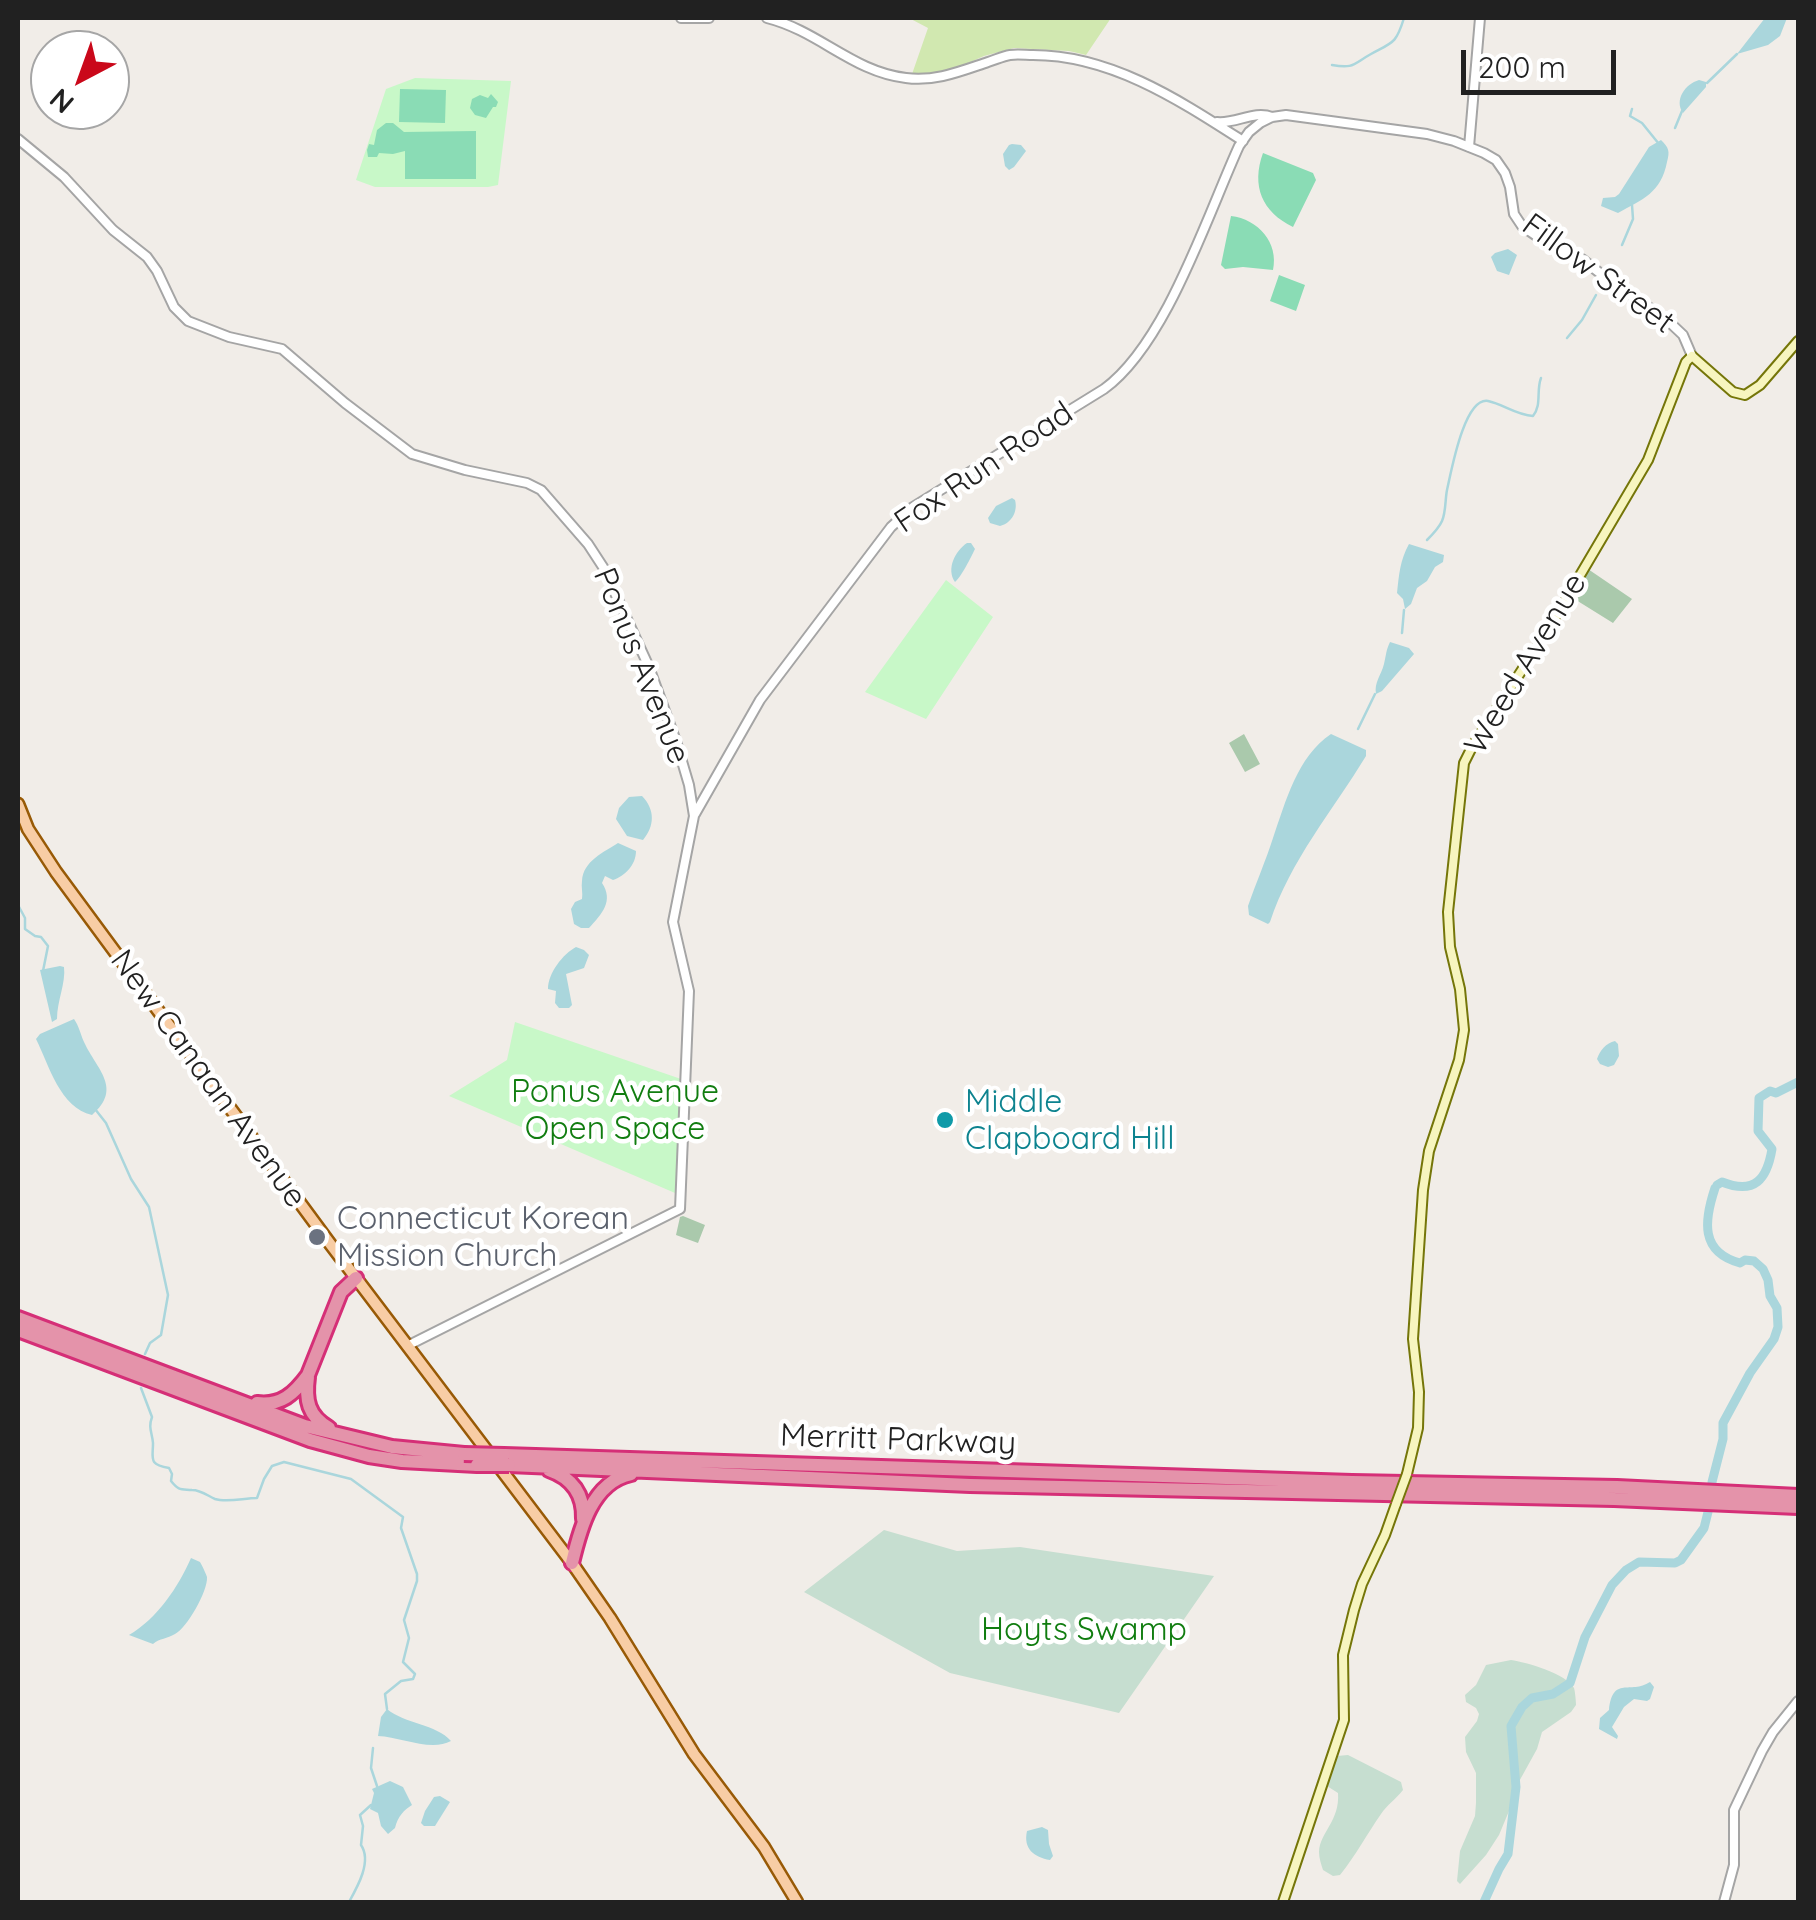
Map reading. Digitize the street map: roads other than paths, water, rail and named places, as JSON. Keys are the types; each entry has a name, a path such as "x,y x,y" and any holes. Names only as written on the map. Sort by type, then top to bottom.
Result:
{"highway":[{"path":"354,1439 324,1426 307,1402 308,1375 340,1292 356,1278"},
{"name":"Merritt Parkway","path":"18,1318 304,1426 410,1450 464,1454 532,1466 970,1485 1614,1499 1798,1507"},
{"name":"Merritt Parkway","path":"18,1330 310,1440 386,1458 477,1465 507,1460 1616,1487 1798,1496"},
{"path":"225,1396 267,1404 278,1402 292,1394 308,1375"},
{"path":"532,1466 563,1476 572,1484 580,1495 583,1526"},
{"path":"572,1563 583,1526 600,1493 616,1478 663,1472"}],"main road":[{"name":"Fillow Street","path":"1692,356 1733,392 1745,395 1760,385 1798,341"},
{"name":"Weed Avenue","path":"1283,1902 1344,1720 1342,1655 1350,1623 1396,1504 1418,1428 1414,1349 1427,1164 1460,1060 1464,1030 1448,912 1464,763 1648,460 1682,366 1692,356"},
{"name":"New Canaan Avenue","path":"18,804 28,829 56,872 572,1563 684,1738 764,1846 797,1902"}],"street":[{"path":"681,18 709,18"},
{"path":"767,18 807,32 874,72 908,79 944,76 1010,55 1053,55 1129,75 1242,141 1272,117"},
{"path":"1469,147 1480,18"},
{"name":"Fillow Street","path":"1212,122 1232,123 1261,114 1298,116 1427,134 1490,157 1502,168 1514,214 1522,226 1582,259 1665,318 1682,335 1692,356"},
{"path":"1242,119 1254,128"},
{"name":"Ponus Avenue","path":"18,140 64,177 113,230 148,257 174,307 188,321 229,337 282,349 412,454 527,483 547,495 588,544 614,588 649,666 689,785 694,816 673,922 689,991 680,1209 407,1346"},
{"name":"Fox Run Road","path":"694,816 760,700 891,526 913,507 1104,389 1131,364 1172,299 1242,141"},
{"path":"689,785 708,790"},
{"path":"1724,1902 1734,1866 1734,1810 1773,1732 1798,1701"}],"water":[{"path":"1765,18 1787,18 1780,36 1768,45 1737,54"},
{"path":"1699,80 1706,82 1706,87 1683,113 1682,93"},
{"path":"1661,140 1668,155 1655,188 1618,213 1601,206 1603,198 1619,194 1649,147"},
{"path":"1012,144 1021,145 1026,151 1009,170 1003,154"},
{"path":"1508,249 1517,255 1509,275 1497,271 1491,257"},
{"path":"1012,498 1016,508 1011,519 1000,526 990,523 988,518 996,506"},
{"path":"967,543 975,549 955,582 951,572 953,561"},
{"path":"1409,544 1444,555 1443,562 1417,588 1405,609 1397,593"},
{"path":"1390,642 1409,648 1414,654 1376,694 1377,682"},
{"path":"1331,734 1366,750 1366,756 1300,857 1268,924 1249,915 1248,906 1294,781 1309,755"},
{"path":"642,796 652,818 643,840 627,836 616,819 619,808 629,797"},
{"path":"618,843 636,851 634,861 617,878 605,876 605,907 589,928 581,928 574,924 571,909 582,899 583,874 595,858"},
{"path":"576,947 589,955 584,968 566,974 572,1005 559,1008 555,1003 556,991 548,989 549,983 557,965"},
{"path":"64,967 64,979 57,1019 52,1022 40,970"},
{"path":"74,1019 107,1087 106,1096 92,1115 81,1111 64,1095 36,1039"},
{"path":"1615,1041 1619,1056 1614,1065 1600,1064 1600,1053"},
{"path":"191,1558 200,1562 207,1577 200,1600 185,1625 153,1644 129,1635 166,1601"},
{"path":"1650,1682 1654,1687 1650,1699 1634,1699 1612,1727 1617,1739 1599,1729 1600,1718 1609,1710 1618,1689"},
{"path":"387,1709 451,1741 425,1745 378,1736 381,1717"},
{"path":"390,1781 403,1787 412,1805 388,1834 378,1813 370,1809 372,1789"},
{"path":"434,1797 450,1802 435,1826 424,1826 421,1823 425,1811"},
{"path":"1042,1827 1048,1830 1053,1856 1050,1860 1039,1857 1027,1843 1027,1831"}],"waterway":[{"path":"1332,65 1353,65 1389,44 1399,33 1404,18"},
{"path":"1707,83 1737,54"},
{"path":"1632,109 1630,116 1642,123 1659,144"},
{"path":"1675,128 1682,111"},
{"path":"1622,245 1633,219 1632,205"},
{"path":"1567,338 1596,295"},
{"path":"1427,540 1443,517 1455,453 1472,411 1488,401 1533,416 1541,378"},
{"path":"1402,633 1404,610"},
{"path":"1358,729 1375,694"},
{"path":"18,905 25,918 25,929 41,937 48,946 43,971"},
{"path":"1717,1185 1722,1182 1743,1187 1763,1176 1772,1149 1758,1131 1759,1098 1798,1082"},
{"path":"95,1109 149,1207 168,1295 161,1335 150,1343 145,1354"},
{"path":"1712,1482 1723,1423 1778,1327 1777,1308 1763,1269 1754,1261 1740,1263 1727,1258 1712,1243 1708,1223 1715,1188"},
{"path":"141,1388 152,1417 153,1460 169,1468 171,1481 178,1488 220,1500 257,1498 272,1466 284,1462 351,1479 403,1517 401,1528 417,1574 404,1620 409,1638 403,1662 415,1674 413,1679 401,1681 385,1694 387,1709"},
{"path":"1484,1902 1508,1854 1516,1787 1511,1726 1532,1698 1553,1694 1570,1683 1585,1637 1612,1585 1639,1562 1681,1560 1704,1528 1708,1512"},
{"path":"373,1748 371,1768 377,1786"},
{"path":"349,1902 364,1866 360,1815 371,1805"}],"place":[{"name":"Middle Clapboard Hill","path":"945,1120"},
{"name":"Connecticut Korean Mission Church","path":"317,1237"}],"park label":[{"name":"Ponus Avenue Open Space","path":"615,1110"},
{"name":"Hoyts Swamp","path":"1084,1630"}]}
